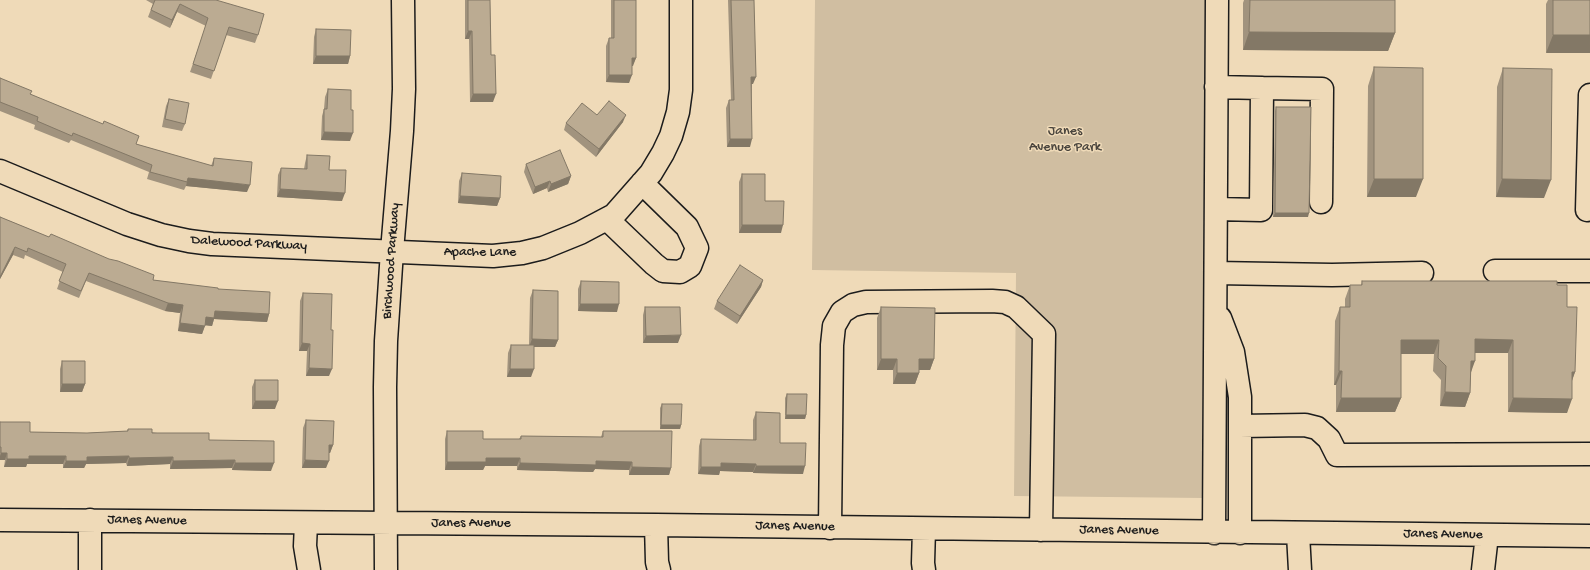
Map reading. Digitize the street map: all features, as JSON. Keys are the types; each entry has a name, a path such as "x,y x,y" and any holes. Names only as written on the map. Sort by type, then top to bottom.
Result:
{"street":[{"name":"Birchwood Parkway","path":"386,570 385,387 392,251 404,96 403,0"},
{"name":"Apache Lane","path":"392,251 494,256 522,253 561,242 614,215 651,173 663,153 678,112 681,90 681,0"},
{"path":"1214,532 1217,0"},
{"path":"1216,87 1322,89 1321,202"},
{"path":"1216,209 1261,210 1262,88"},
{"path":"1587,210 1590,95"},
{"name":"Dalewood Parkway","path":"0,171 127,224 161,235 212,244 392,251"},
{"path":"607,219 654,264 663,270 680,272 690,266 697,248 687,227 642,183"},
{"path":"1495,271 1590,271"},
{"path":"1216,273 1422,273"},
{"path":"830,528 832,345 834,326 842,312 852,305 866,302 992,301 1005,302 1016,308 1044,334 1041,530"},
{"path":"1216,308 1233,352 1240,396 1240,533"},
{"path":"1240,426 1305,425 1317,428 1329,439 1337,455 1590,454"},
{"name":"Janes Avenue","path":"0,520 656,525 1298,534 1590,536"},
{"path":"90,520 90,570"},
{"path":"306,522 305,546 309,570"},
{"path":"656,525 657,562 659,570"},
{"path":"924,529 924,570"},
{"path":"1298,534 1300,570"},
{"path":"1483,570 1487,535"}],"green space":[{"name":"Janes Avenue Park","path":"815,0 1208,0 1203,498 1014,496 1016,273 812,270"}],"building":[{"path":"155,0 216,0 264,14 258,35 229,27 214,71 193,64 208,18 180,4 172,20 151,10"},
{"path":"468,0 490,0 491,55 495,55 496,94 473,94 472,31 468,31"},
{"path":"614,0 636,0 636,58 632,58 632,75 609,75 609,38 614,38"},
{"path":"731,0 754,0 756,77 751,77 752,139 730,139 729,100 734,100"},
{"path":"1250,0 1395,0 1395,33 1249,32"},
{"path":"1553,0 1590,0 1590,35 1553,35"},
{"path":"316,29 351,30 350,56 316,56"},
{"path":"1374,67 1423,68 1423,179 1374,179"},
{"path":"1503,68 1552,69 1551,180 1502,179"},
{"path":"0,78 32,91 30,94 103,124 104,121 139,136 136,144 213,166 214,158 252,162 250,185 188,178 187,182 150,172 152,165 73,133 72,136 37,121 38,117 0,102"},
{"path":"328,89 351,90 353,133 324,132 324,109 327,109"},
{"path":"169,99 189,103 185,124 165,119"},
{"path":"609,101 626,115 599,149 566,123 582,103 597,115"},
{"path":"1276,107 1311,107 1309,213 1275,213"},
{"path":"560,150 571,176 551,184 550,181 535,187 526,164"},
{"path":"307,155 330,156 329,170 346,170 345,193 280,189 281,168 307,169"},
{"path":"462,173 501,176 500,198 460,196"},
{"path":"742,174 765,174 765,201 784,201 783,225 742,225"},
{"path":"0,217 49,237 51,234 109,259 154,275 153,280 218,289 270,292 269,314 215,311 214,318 206,317 205,326 180,323 183,305 168,303 89,273 81,291 59,281 66,264 28,248 27,252 15,247 0,277"},
{"path":"740,265 763,280 740,316 717,301"},
{"path":"581,281 619,282 619,304 580,304"},
{"path":"1362,281 1557,281 1557,285 1567,285 1567,307 1577,307 1575,372 1572,372 1572,399 1513,398 1513,340 1475,339 1475,361 1471,361 1470,393 1445,392 1446,366 1438,358 1439,340 1401,340 1401,398 1341,398 1342,371 1339,371 1340,307 1350,307 1350,285 1362,285"},
{"path":"533,290 558,291 558,340 532,339"},
{"path":"303,293 332,294 332,369 309,368 310,344 302,343"},
{"path":"645,307 680,307 681,335 646,336"},
{"path":"881,307 935,308 934,359 919,359 919,373 897,373 897,359 881,359"},
{"path":"511,345 534,345 534,369 510,369"},
{"path":"62,361 85,361 85,384 62,384"},
{"path":"255,380 278,380 278,401 255,401"},
{"path":"787,394 807,394 806,415 786,415"},
{"path":"662,404 682,404 681,425 661,425"},
{"path":"756,412 780,413 780,443 806,443 805,466 756,466 756,464 721,463 721,467 701,467 701,439 756,440"},
{"path":"306,420 334,421 333,445 329,445 329,461 305,460"},
{"path":"0,422 30,422 30,432 87,433 128,431 128,429 152,429 152,433 209,433 209,440 274,441 274,463 235,463 235,460 173,461 173,457 129,458 129,456 87,457 87,461 66,461 66,456 29,456 29,459 7,459 7,453 1,453"},
{"path":"447,431 483,431 483,439 521,439 521,436 603,437 603,431 672,431 671,468 632,467 632,462 596,461 596,465 520,463 520,458 486,458 486,462 447,462"}]}
